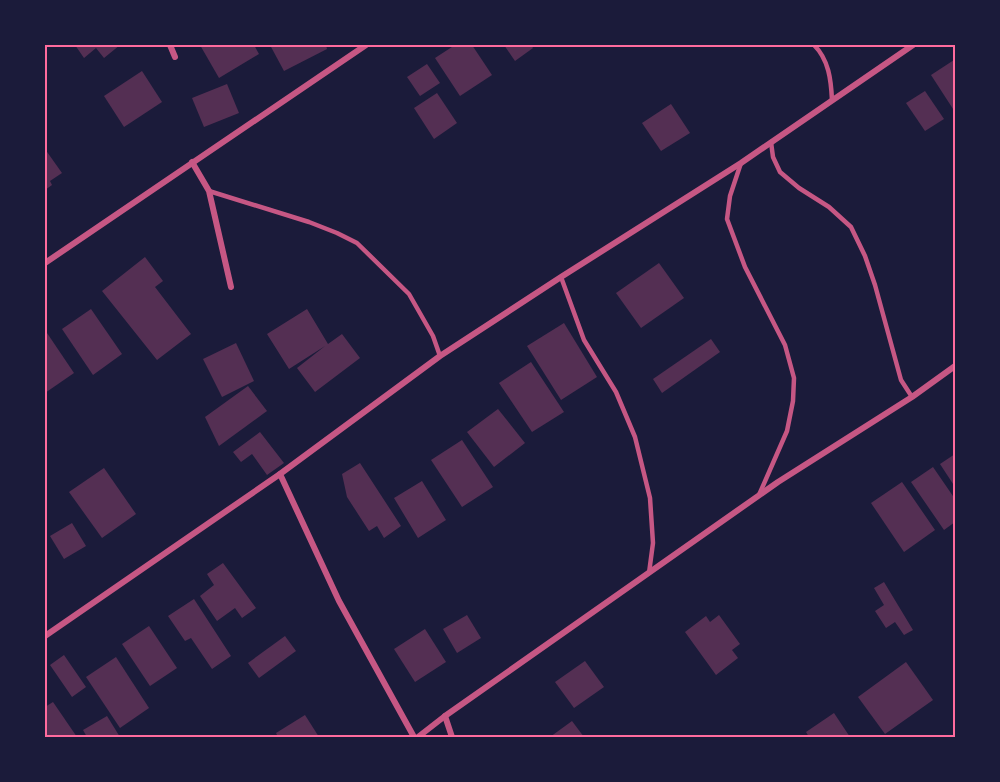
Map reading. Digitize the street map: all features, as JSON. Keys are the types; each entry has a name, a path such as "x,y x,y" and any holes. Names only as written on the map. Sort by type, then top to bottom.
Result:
{"street":[{"path":"170,45 175,57"},
{"path":"45,263 366,45"},
{"path":"45,636 280,474 440,356 741,163 913,45"},
{"path":"192,162 209,192 231,287"},
{"path":"280,474 339,601 416,737 778,482 912,397 955,366"},
{"path":"445,716 452,737"}],"lane":[{"path":"814,45 825,60 831,78 832,100"},
{"path":"771,142 773,157 780,172 799,188 829,207 850,227 865,256 875,285 901,380 912,397"},
{"path":"741,163 730,196 727,219 746,267 785,345 794,378 793,401 787,431 758,497"},
{"path":"209,192 309,222 357,243 409,294 433,336 440,356"},
{"path":"561,277 584,340 616,392 635,437 650,498 653,543 650,573"}],"building":[{"path":"75,45 120,45 104,58 96,48 84,58"},
{"path":"200,45 254,45 259,54 219,78"},
{"path":"270,45 326,45 327,49 284,71"},
{"path":"455,45 472,45 492,75 460,96 435,58"},
{"path":"504,45 531,45 533,48 515,61"},
{"path":"955,61 955,112 931,75"},
{"path":"427,64 440,83 420,96 407,77"},
{"path":"142,71 162,102 124,127 104,96"},
{"path":"227,84 239,113 204,127 192,98"},
{"path":"925,91 944,119 925,131 906,103"},
{"path":"437,93 457,123 434,139 414,108"},
{"path":"671,104 690,133 661,151 642,123"},
{"path":"45,149 62,173 50,181 52,185 45,190"},
{"path":"145,257 163,281 155,287 191,334 157,360 102,291"},
{"path":"659,263 684,298 641,328 616,293"},
{"path":"91,309 122,354 93,375 62,329"},
{"path":"307,309 328,344 342,334 360,358 315,392 297,368 325,346 289,369 267,334"},
{"path":"564,323 597,377 561,400 527,346"},
{"path":"45,330 74,373 45,393"},
{"path":"711,339 720,352 662,393 653,379"},
{"path":"236,343 254,381 222,397 203,359"},
{"path":"531,362 564,412 532,432 499,383"},
{"path":"248,386 267,411 219,446 205,417"},
{"path":"498,409 525,443 494,467 467,432"},
{"path":"260,432 284,463 267,475 252,454 241,462 233,452"},
{"path":"462,440 493,487 462,507 431,460"},
{"path":"955,454 955,487 940,464"},
{"path":"360,463 401,526 384,538 377,526 369,531 347,497 342,474"},
{"path":"933,467 955,499 955,522 944,530 911,482"},
{"path":"104,468 136,514 102,538 69,492"},
{"path":"422,481 446,520 418,538 394,498"},
{"path":"902,482 935,530 904,552 871,503"},
{"path":"72,523 86,546 64,559 50,536"},
{"path":"223,563 256,608 242,618 235,608 217,621 200,596 214,585 207,574"},
{"path":"884,582 913,630 904,635 895,622 886,628 875,611 884,605 874,588"},
{"path":"194,599 231,656 212,669 191,638 185,641 168,616"},
{"path":"467,615 481,638 457,653 443,629"},
{"path":"719,615 740,644 732,650 738,658 716,675 685,632 706,616 710,622"},
{"path":"149,626 177,668 150,686 122,644"},
{"path":"425,629 446,662 415,682 394,649"},
{"path":"285,636 296,651 259,678 248,663"},
{"path":"64,655 86,687 72,697 50,665"},
{"path":"116,657 149,708 120,728 86,677"},
{"path":"585,661 604,687 574,708 555,682"},
{"path":"906,662 933,700 885,734 858,697"},
{"path":"53,702 77,737 45,737 45,707"},
{"path":"834,713 850,737 809,737 806,732"},
{"path":"305,715 319,737 278,737 276,733"},
{"path":"107,716 120,737 87,737 83,730"},
{"path":"572,721 584,737 550,737"}]}
